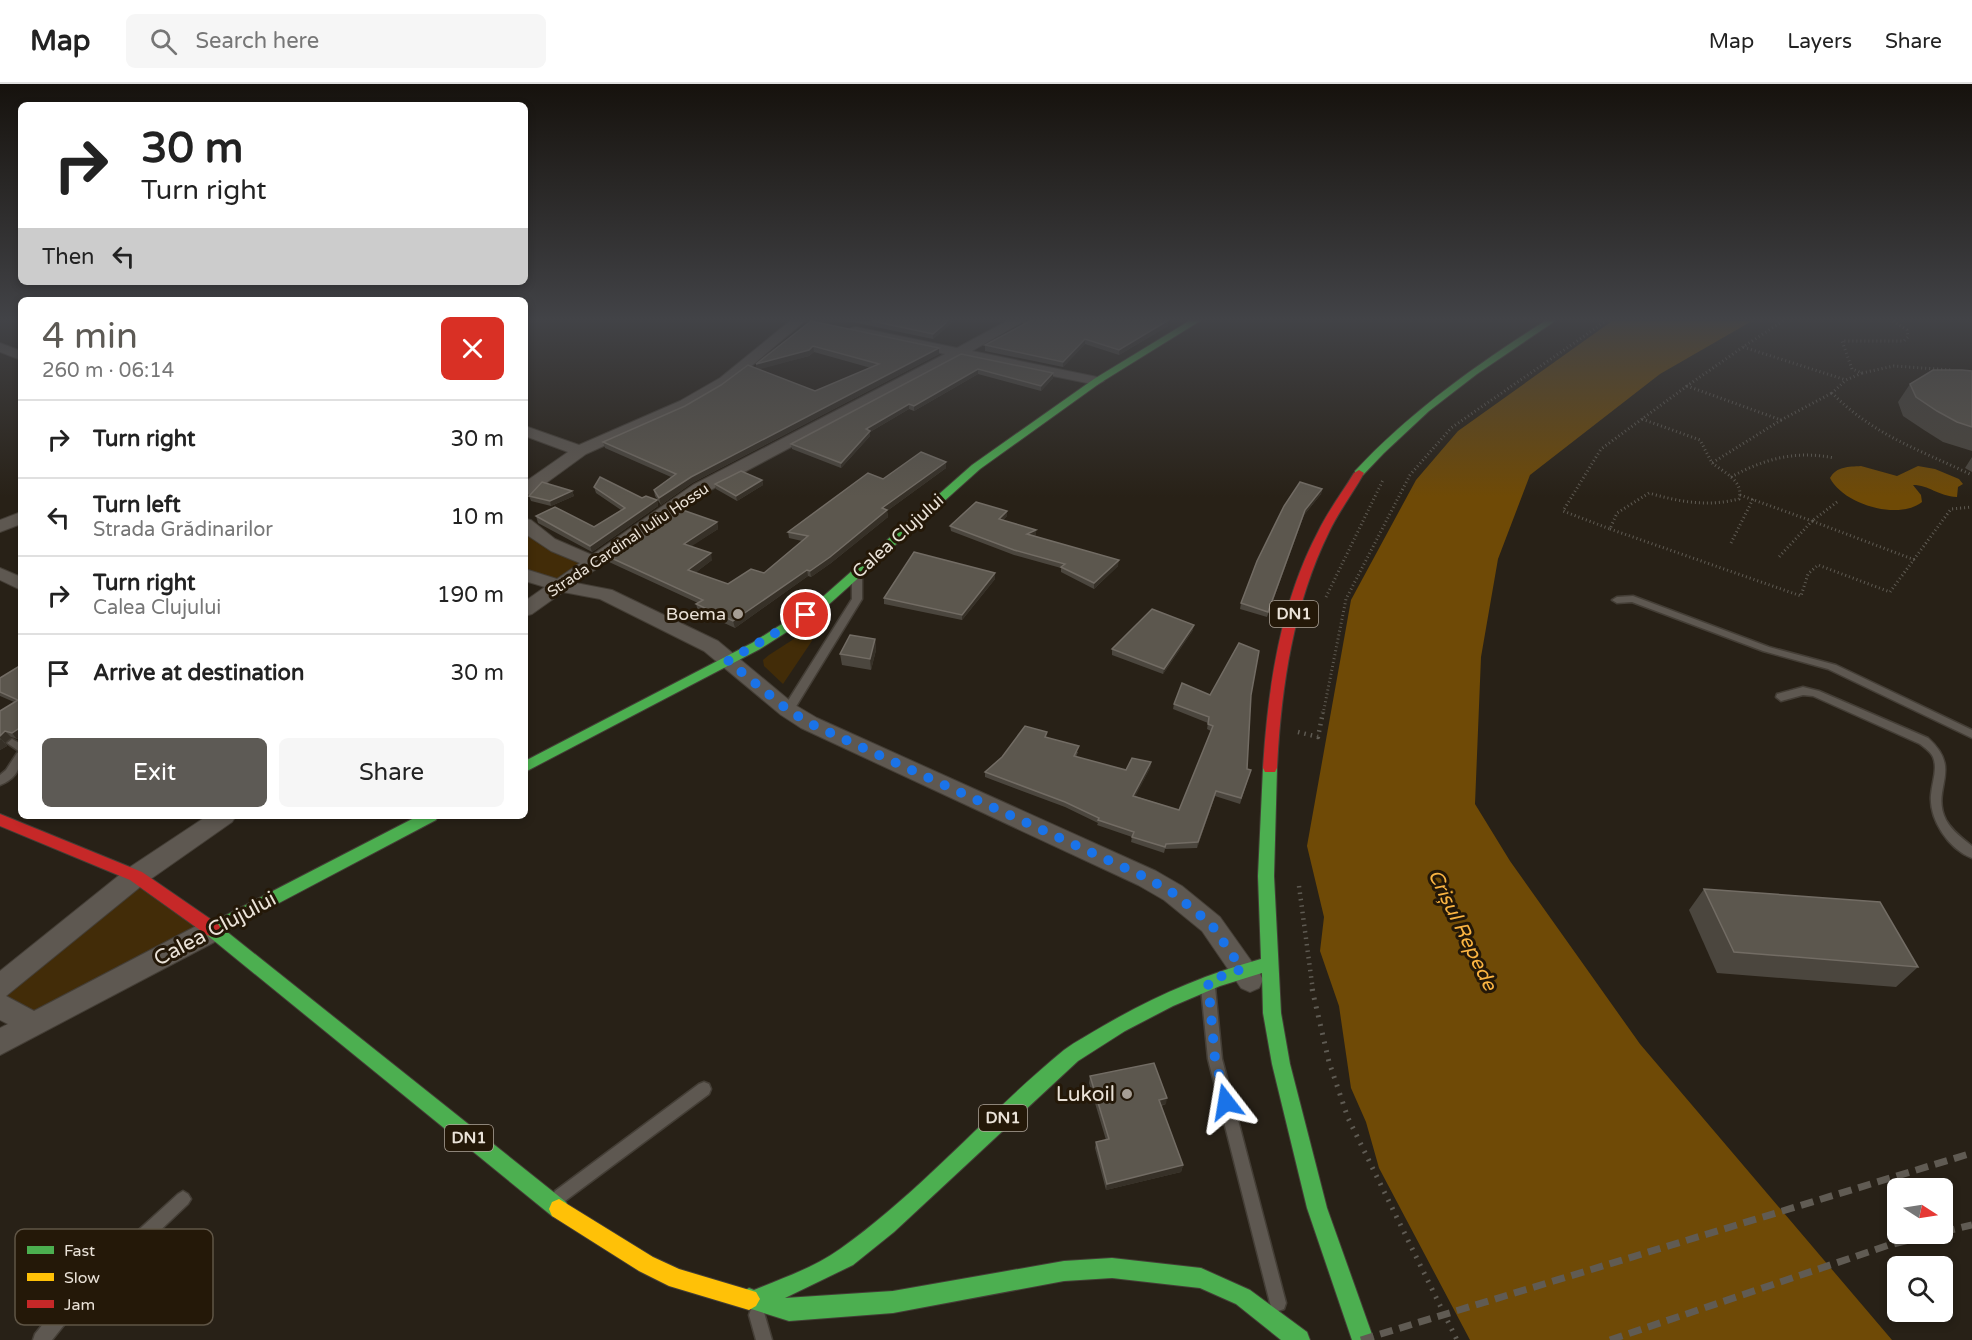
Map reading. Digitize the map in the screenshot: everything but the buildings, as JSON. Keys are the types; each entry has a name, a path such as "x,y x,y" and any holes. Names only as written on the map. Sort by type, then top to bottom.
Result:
{"main road":[{"name":"DN1","path":"1363,1340 1317,1208 1281,1064 1272,1013 1266,876 1272,726 1288,637 1298,597 1323,532 1360,472 1395,435 1464,380"},
{"name":"Calea Clujului","path":"528,765 756,646 822,604 976,467 1097,381"},
{"name":"Calea Clujului","path":"213,930 425,819"},
{"path":"0,820 136,876 213,930"},
{"name":"DN1","path":"213,930 550,1203 646,1264 676,1280 789,1311 893,1302 1064,1271 1112,1268 1201,1278 1243,1297 1284,1326 1299,1340"},
{"name":"DN1","path":"753,1300 803,1280 846,1258 887,1225 1072,1055 1102,1034 1208,981 1242,969 1270,964"}],"street":[{"path":"528,488 580,451 685,404 727,380"},
{"name":"Strada Cardinal Iuliu Hossu","path":"528,608 699,489 906,380"},
{"path":"1091,380 1097,381"},
{"path":"528,432 580,451"},
{"path":"0,527 18,518"},
{"path":"528,527 540,539 567,553 594,562 604,594"},
{"path":"0,573 18,582"},
{"path":"528,576 560,586 604,594 711,646 788,710 809,723 1156,883 1182,899 1211,924 1272,1013"},
{"path":"0,987 136,876 220,819"},
{"name":"Calea Clujului","path":"0,1042 213,930"},
{"path":"0,1006 33,1024"}],"lane":[{"path":"788,710 857,599 857,573"},
{"path":"1617,600 1633,599 1766,649 1832,667 1972,734"},
{"path":"1781,697 1803,691 1815,693 1924,741 1937,749 1942,759 1937,785 1938,814 1950,836 1972,853"},
{"path":"0,781 10,773 18,761"},
{"path":"1208,981 1214,1049 1284,1326"},
{"path":"550,1203 704,1089"},
{"path":"151,1229 183,1199"},
{"path":"753,1300 764,1340"},
{"path":"41,1340 53,1325"}],"path":[{"path":"1318,737 1346,599 1410,475 1451,428 1521,380"},
{"path":"1696,380 1601,449 1563,511 1610,530 1801,596 1808,574 1818,565 1890,592 1951,509 1972,507"},
{"path":"1712,463 1781,420 1832,393 1846,380"},
{"path":"1687,386 1781,420"},
{"path":"1832,393 1851,414 1880,434 1972,475"},
{"path":"1610,530 1617,513 1649,493 1699,505 1714,506 1739,499 1741,491 1731,477 1712,463 1700,440 1641,419"},
{"path":"1731,477 1752,465 1778,457 1818,454 1834,458"},
{"path":"1322,607 1388,470"},
{"path":"1740,495 1915,560"},
{"path":"1731,543 1753,499"},
{"path":"1778,558 1812,521 1837,502"},
{"path":"1298,744 1300,722"},
{"path":"1299,882 1303,935 1325,1046 1348,1117 1457,1340"}],"shaded area":[{"path":"528,527 540,539 594,562 560,586 528,576"},
{"path":"828,617 783,684 764,666 763,660"},
{"path":"136,876 213,930 33,1024 0,1006 0,987"}],"water":[{"name":"Crișul Repede","path":"1530,380 1653,380 1530,475 1498,559 1481,657 1475,804 1510,861 1640,1044 1892,1340 1470,1340 1379,1168 1366,1122 1351,1088 1339,1006 1320,951 1324,917 1307,846 1351,600 1416,480 1458,431"},
{"path":"1861,466 1897,476 1918,466 1935,469 1959,479 1963,484 1958,487 1957,497 1913,485 1921,495 1922,502 1899,510 1886,510 1858,502 1846,495 1830,478 1839,469"}],"railway":[{"path":"1361,1340 1972,1153"},
{"path":"1953,1229 1972,1225"},
{"path":"1610,1340 1893,1244"}],"traffic: fast":[{"path":"528,765 756,646 822,604 976,467 1099,380"},
{"path":"1359,473 1402,429 1463,380"},
{"path":"1270,768 1266,876 1272,1013 1281,1064 1317,1208 1363,1340"},
{"path":"425,819 213,930 559,1209"},
{"path":"753,1301 803,1280 846,1258 887,1225 1072,1055 1119,1026 1192,989 1270,964"},
{"path":"749,1299 789,1310 893,1302 1064,1271 1112,1268 1201,1278 1243,1297 1299,1340"}],"traffic: slow":[{"path":"559,1209 646,1264 676,1279 749,1299"}],"traffic: jam":[{"path":"1270,768 1279,678 1301,586 1323,532 1359,473"},
{"path":"0,820 136,876 213,930"}],"place":[{"name":"Boema","path":"738,614"},
{"name":"Lukoil","path":"1127,1094"}],"route":[{"path":"806,615 728,661 788,710 809,723 872,754 1147,878 1173,893 1198,911 1211,924 1242,969 1208,981 1215,1059 1226,1102"}]}
